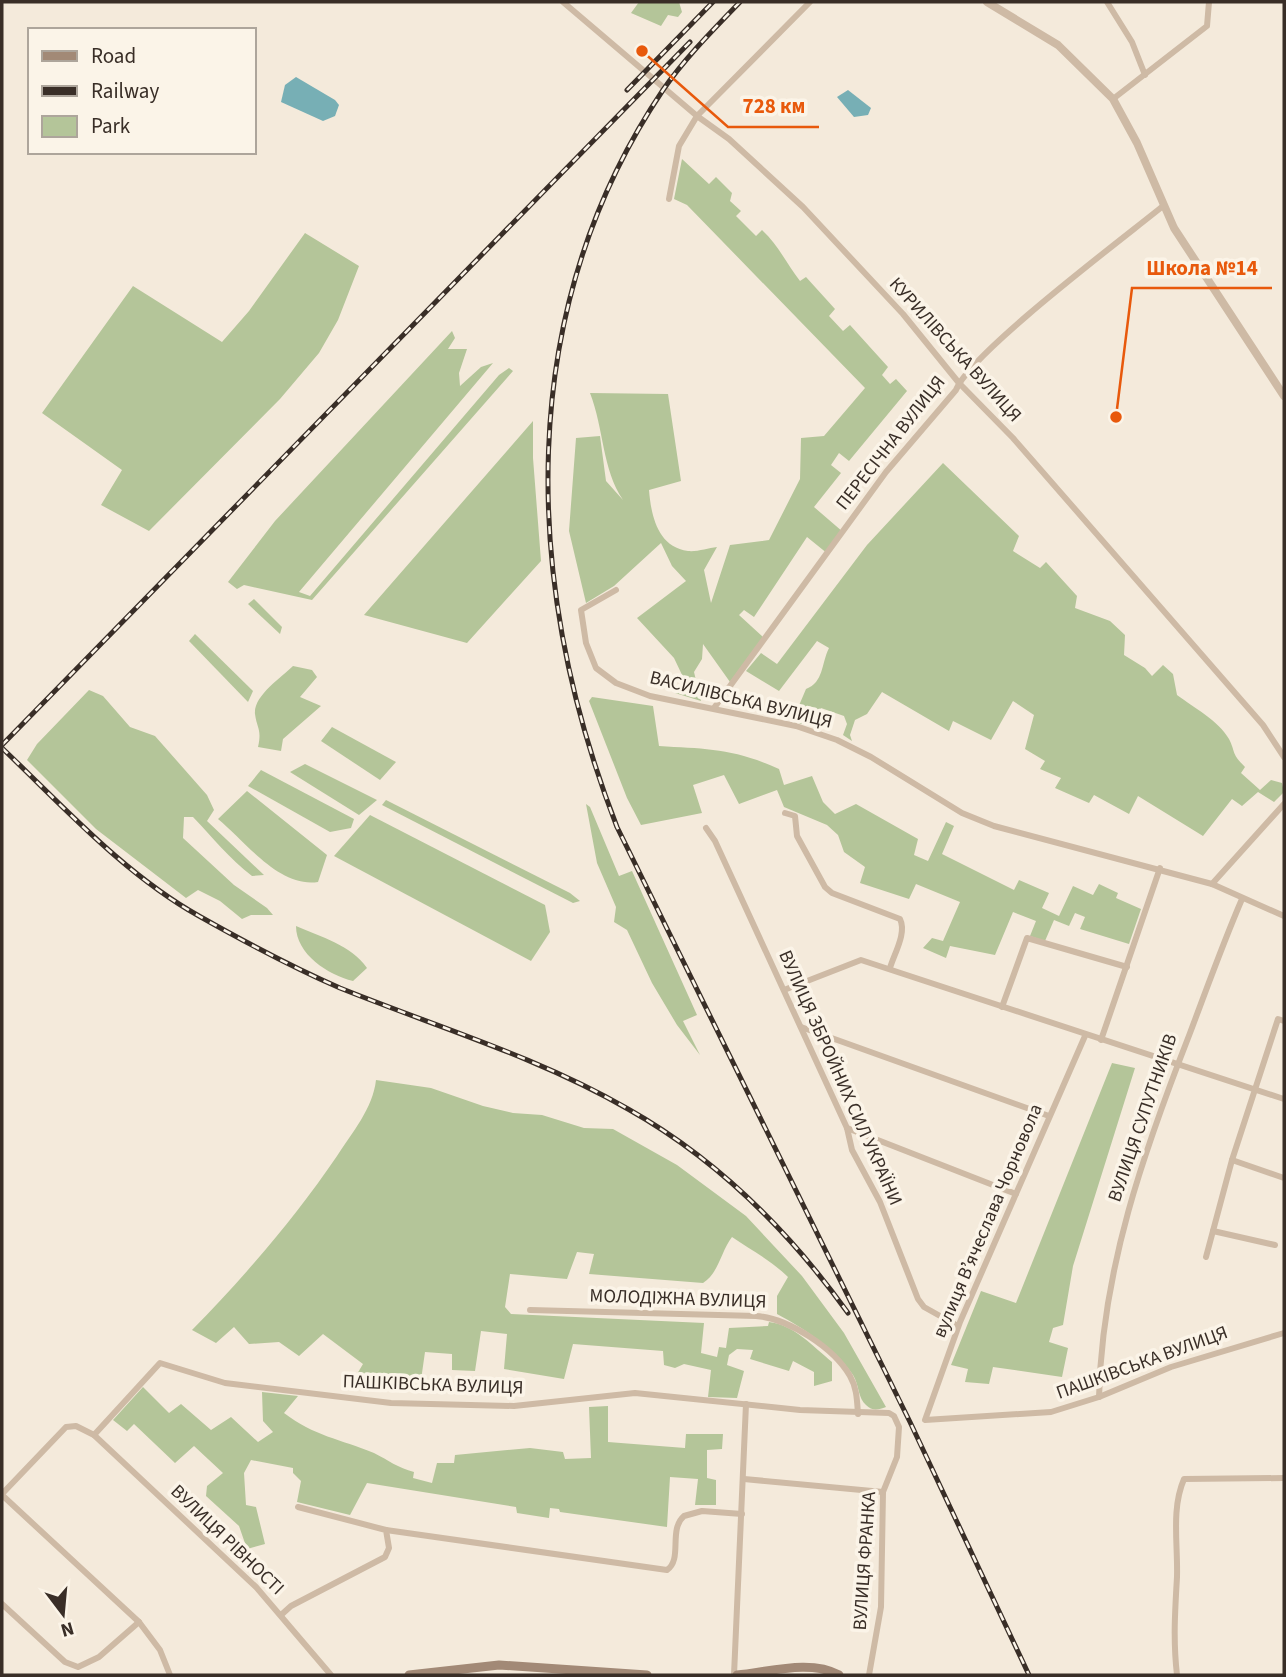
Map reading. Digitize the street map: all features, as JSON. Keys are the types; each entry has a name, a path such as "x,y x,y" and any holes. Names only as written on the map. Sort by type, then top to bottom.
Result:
{"main road":[{"path":"410,1675 499,1665 647,1675"},
{"path":"736,1675 812,1667 827,1669 839,1675"}],"street":[{"name":"КУРИЛІВСЬКА ВУЛИЦЯ","path":"563,2 697,116 729,139 803,207 902,314 959,383 1062,494 1263,726 1284,757"},
{"path":"669,199 679,146 697,116 810,2"},
{"path":"986,2 1058,46 1113,99 1138,143 1163,206 1203,276 1284,396"},
{"path":"1107,2 1132,41 1145,75"},
{"path":"1113,99 1207,26 1209,2"},
{"name":"ПЕРЕСІЧНА ВУЛИЦЯ","path":"715,708 886,472 956,390 959,383 1000,341 1163,206"},
{"name":"ВАСИЛІВСЬКА ВУЛИЦЯ","path":"616,590 581,610 586,643 596,668 615,683 650,695 796,726 837,740 872,757 962,813 994,826 1027,837 1160,868 1212,884 1284,916"},
{"path":"1212,884 1284,804"},
{"path":"785,813 795,816 797,836 825,887 832,893 900,919 903,925 902,933 890,968"},
{"name":"ВУЛИЦЯ ЗБРОЙНИХ СИЛ УКРАЇНИ","path":"706,828 802,1027 847,1128 852,1150 880,1202 918,1299 924,1307 958,1326"},
{"path":"1101,1040 1160,868"},
{"name":"ВУЛИЦЯ СУПУТНИКІВ","path":"1099,1397 1105,1305 1126,1212 1158,1113 1242,899"},
{"path":"1002,1007 1027,939 1127,967"},
{"path":"784,990 861,960 1284,1099"},
{"path":"1206,1257 1254,1088 1281,1020"},
{"path":"802,1027 1049,1116"},
{"name":"вулиця Вʼячеслава Чорновола","path":"925,1420 958,1326 1085,1035"},
{"path":"847,1128 1016,1194"},
{"path":"1232,1160 1284,1178"},
{"path":"1213,1231 1275,1245"},
{"name":"МОЛОДІЖНА ВУЛИЦЯ","path":"530,1310 756,1316 781,1319 844,1368 854,1384 858,1414"},
{"name":"ПАШКІВСЬКА ВУЛИЦЯ","path":"925,1420 1051,1412 1099,1397 1171,1367 1284,1333"},
{"name":"ПАШКІВСЬКА ВУЛИЦЯ","path":"94,1436 160,1363 225,1383 391,1403 514,1406 635,1393 858,1414 889,1413"},
{"path":"736,1675 746,1404"},
{"name":"ВУЛИЦЯ ФРАНКА","path":"869,1675 881,1607 883,1492 897,1457 898,1427 894,1416 889,1413"},
{"path":"94,1436 76,1426 66,1427 2,1494 139,1622 160,1650 170,1675"},
{"name":"ВУЛИЦЯ РІВНОСТІ","path":"94,1436 256,1587 331,1675"},
{"path":"1177,1675 1172,1631 1177,1577 1176,1497 1184,1479 1284,1478"},
{"path":"744,1479 883,1492"},
{"path":"298,1507 386,1530 667,1570 674,1563 678,1521 692,1512 742,1514"},
{"path":"281,1615 291,1606 385,1557 389,1548 386,1530"},
{"path":"2,1604 65,1662 78,1667 99,1657 139,1622"}],"green space":[{"path":"639,2 679,2 682,12 678,17 668,15 661,26 631,13"},
{"path":"682,159 709,184 716,177 732,193 730,201 741,211 736,216 756,236 762,230 768,236 800,281 806,277 835,309 829,316 843,331 850,325 888,367 882,375 890,384 896,379 907,391 849,461 839,453 831,465 841,473 814,507 843,532 828,554 807,537 754,617 744,610 739,615 763,637 730,682 703,644 702,659 694,672 701,701 675,693 684,679 674,658 637,618 686,581 672,566 661,543 614,586 586,603 569,531 576,438 600,436 606,481 623,500 611,475 590,393 668,394 681,481 649,490 654,519 663,536 678,548 691,551 717,547 704,570 711,603 730,545 769,540 800,479 801,438 824,436 865,388 687,205 674,199"},
{"path":"305,233 359,266 338,320 319,353 280,399 149,531 101,505 122,470 42,413 133,286 222,342 249,311"},
{"path":"452,331 455,338 448,349 467,349 459,373 460,386 481,367 493,363 299,592 310,596 499,375 509,368 513,371 312,600 244,585 237,589 228,582 275,521"},
{"path":"533,421 533,458 541,561 467,643 364,615"},
{"path":"943,463 1019,536 1013,551 1040,568 1046,562 1077,596 1075,608 1110,621 1125,635 1124,655 1145,668 1152,676 1163,665 1173,674 1177,695 1225,732 1236,756 1245,767 1241,773 1260,790 1271,780 1282,783 1284,792 1274,802 1258,792 1242,806 1232,799 1203,836 1138,796 1129,814 1094,795 1089,803 1055,788 1061,778 1040,769 1045,761 1025,749 1034,715 1013,701 991,740 953,721 949,731 882,692 867,714 855,720 850,735 852,741 843,735 847,724 844,716 821,708 812,726 792,722 806,689 819,677 829,648 817,641 779,691 746,671 761,653 777,664 867,545"},
{"path":"254,599 282,627 280,634 248,604"},
{"path":"195,634 253,691 248,702 189,641"},
{"path":"293,666 312,670 317,677 300,697 321,706 283,739 281,751 258,747 259,733 255,714 259,700"},
{"path":"89,690 103,696 130,727 155,736 207,795 214,810 207,821 264,875 252,876 228,855 193,817 184,817 183,838 234,885 273,915 251,915 242,919 220,901 198,890 186,898 96,829 27,760 37,744"},
{"path":"592,697 653,706 659,746 719,751 747,757 779,769 784,785 812,776 823,802 835,814 856,804 918,839 914,855 928,861 946,822 954,826 942,854 1014,890 1019,880 1049,893 1042,908 1059,916 1073,886 1093,895 1099,884 1118,893 1116,898 1141,909 1129,944 1080,929 1085,917 1075,913 1069,926 1054,920 1045,941 1030,936 1036,921 1013,912 995,955 950,946 946,958 923,948 932,938 943,941 960,902 916,884 909,899 860,883 865,867 844,852 838,835 827,825 784,807 777,790 739,804 724,775 693,785 702,813 641,825 627,798 589,701"},
{"path":"332,727 396,762 380,780 321,741"},
{"path":"305,764 377,800 359,815 290,772"},
{"path":"261,770 354,819 351,828 330,832 248,786"},
{"path":"247,791 327,855 318,882 304,882 277,871 218,819"},
{"path":"386,800 570,893 580,901 573,903 382,805"},
{"path":"586,804 590,807 619,876 632,871 697,1015 683,1021 700,1055 677,1025 652,983 627,930 614,922 616,907 597,863"},
{"path":"370,815 545,905 550,932 531,961 334,856"},
{"path":"296,926 353,953 367,968 353,981 334,974 307,954 297,936"},
{"path":"1112,1063 1135,1068 1073,1266 1063,1325 1053,1328 1049,1342 1068,1348 1062,1377 993,1367 989,1384 965,1382 968,1369 951,1365 981,1291 1016,1303"},
{"path":"376,1080 431,1088 483,1106 513,1113 542,1115 584,1128 613,1129 677,1165 746,1216 802,1276 844,1333 886,1407 868,1407 861,1399 853,1375 838,1356 777,1314 777,1296 788,1277 732,1237 713,1274 703,1283 589,1274 594,1254 577,1252 567,1279 510,1274 505,1307 511,1314 704,1323 701,1353 717,1357 719,1347 726,1348 729,1328 768,1326 769,1322 778,1324 803,1338 832,1362 832,1381 814,1386 814,1372 793,1361 789,1371 750,1359 753,1350 737,1349 729,1355 727,1365 744,1371 737,1398 708,1397 711,1370 684,1364 675,1368 664,1365 663,1351 573,1344 564,1379 504,1369 507,1334 481,1331 475,1371 452,1370 452,1354 425,1352 421,1380 383,1381 357,1374 363,1364 323,1334 299,1356 279,1342 249,1344 234,1327 216,1343 192,1330 269,1246 321,1179 361,1120 371,1100"},
{"path":"143,1387 169,1413 181,1404 211,1430 231,1417 258,1442 273,1432 263,1421 262,1392 298,1396 284,1413 295,1421 374,1453 414,1472 413,1478 432,1483 437,1463 454,1463 455,1455 530,1448 563,1452 565,1459 591,1458 589,1407 608,1406 608,1442 685,1448 686,1434 723,1434 722,1449 707,1450 707,1478 716,1480 716,1505 695,1505 698,1479 670,1477 667,1527 560,1512 559,1509 550,1508 549,1518 517,1513 516,1507 367,1483 350,1515 297,1502 301,1481 293,1473 293,1468 251,1460 244,1473 246,1505 256,1507 265,1544 247,1549 239,1526 206,1496 207,1486 223,1473 194,1446 175,1463 134,1424 127,1431 113,1420"}],"water":[{"path":"296,77 335,100 339,105 335,116 323,121 281,102 285,85"},
{"path":"848,90 871,108 868,115 854,117 837,97"}],"railway":[{"path":"627,90 713,2"},
{"path":"740,2 690,55 663,90 614,176 579,265 558,357 548,451 551,546 563,641 586,735 617,827 910,1422 1029,1675"},
{"path":"2,745 690,42"},
{"path":"2,748 120,860 199,916 304,972 340,988 523,1058 594,1090 661,1129 692,1150 749,1199 801,1254 848,1313"}],"place":[{"name":"728 км","path":"642,51"},
{"name":"Школа №14","path":"1116,417"}]}
